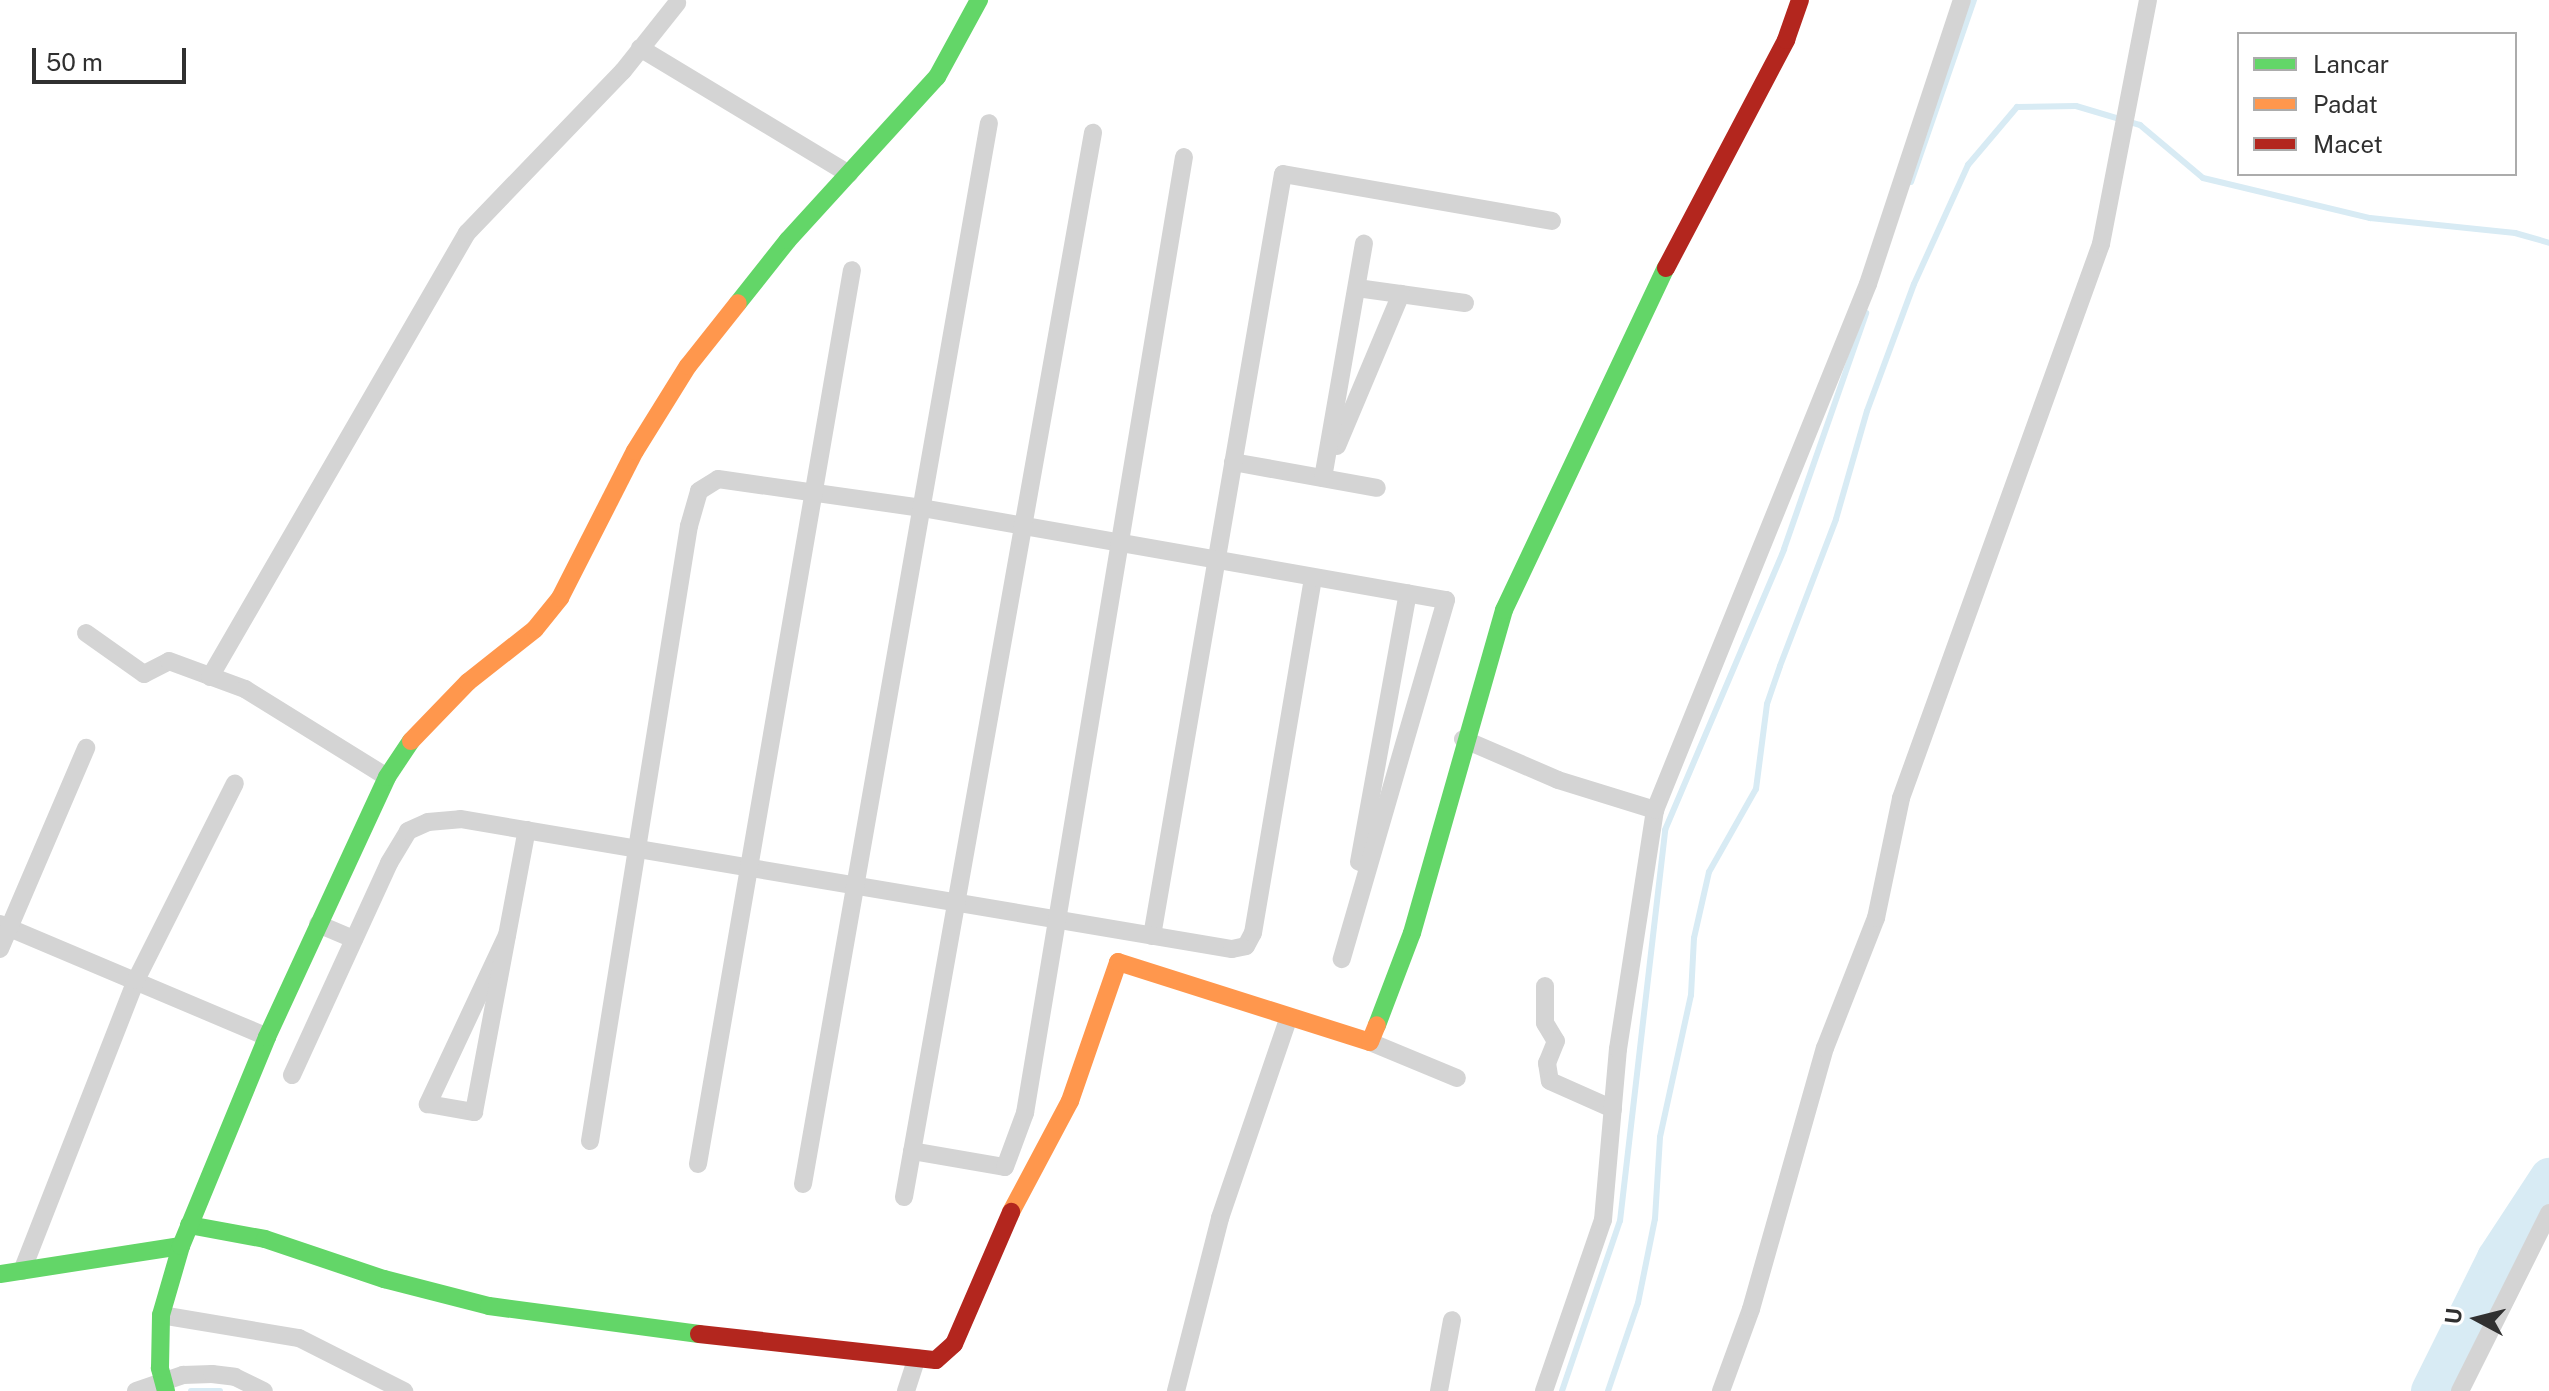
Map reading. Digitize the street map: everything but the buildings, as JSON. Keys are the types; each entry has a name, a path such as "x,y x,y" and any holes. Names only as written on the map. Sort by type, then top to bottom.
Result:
{"street":[{"path":"164,1387 161,1315 181,1246 267,1037 387,777 411,741 468,682 535,629 560,598 635,451 688,366 849,174 937,77 979,0"},
{"path":"1370,1042 1412,933 1463,739 1504,610 1624,348 1786,40 1800,0"},
{"path":"1544,1391 1603,1220 1613,1109 1655,810 1868,284 1962,0"},
{"path":"1721,1391 1751,1309 1825,1048 1876,918 1901,798 2101,244 2148,0"},
{"path":"210,677 467,233 640,48 677,3"},
{"path":"640,48 849,174"},
{"path":"803,1184 989,123"},
{"path":"904,1197 1093,133"},
{"path":"912,1151 1005,1167 1025,1113 1184,157"},
{"path":"1152,936 1283,174 1552,221"},
{"path":"1323,478 1364,244"},
{"path":"698,1164 852,270"},
{"path":"1357,288 1465,303"},
{"path":"1323,478 1401,294"},
{"path":"1233,462 1377,488"},
{"path":"590,1141 695,499 718,479 922,508 1119,543 1408,593 1446,600 1342,959 1408,593"},
{"path":"292,1075 408,831 460,819 1232,949 1246,946 1253,933 1313,577"},
{"path":"86,633 144,674 169,661 245,689 387,777"},
{"path":"1463,739 1558,780 1655,810"},
{"path":"0,949 4,926 86,748"},
{"path":"22,1271 136,980 235,783"},
{"path":"507,935 428,1104 474,1112 527,830"},
{"path":"318,924 354,939"},
{"path":"4,926 267,1037"},
{"path":"189,1225 265,1239 384,1279 489,1306 624,1326 936,1360 954,1344 998,1237 1070,1101 1118,962 1126,961 1288,1019 1370,1042 1457,1078"},
{"path":"1545,986 1545,1023 1556,1041 1547,1063 1550,1081 1613,1109"},
{"path":"1176,1391 1220,1218 1288,1019"},
{"path":"2460,1391 2549,1213"},
{"path":"0,1274 181,1246"},
{"path":"161,1315 299,1338 404,1391"},
{"path":"1439,1391 1452,1320"},
{"path":"906,1391 917,1358"},
{"path":"136,1391 164,1387 183,1375 212,1374 235,1377 264,1391"}],"waterway":[{"path":"1911,182 1974,0"},
{"path":"1608,1391 1638,1303 1655,1219 1660,1137 1691,995 1694,938 1709,872 1756,789 1767,704 1836,519 1867,411 1914,284 1968,165 2017,107 2076,106 2140,125 2203,178 2370,218 2515,233 2549,243"},
{"path":"1562,1391 1620,1221 1665,830 1784,549 1866,313"},
{"path":"2430,1391 2496,1258 2549,1177"},
{"path":"191,1391 220,1391"}],"traffic: fast":[{"path":"738,303 788,240 937,77 979,0"},
{"path":"1377,1025 1412,933 1504,610 1666,268"},
{"path":"166,1391 160,1368 161,1315 181,1246 267,1037 387,777 411,741"},
{"path":"189,1225 265,1239 384,1279 489,1306 699,1334"},
{"path":"0,1274 181,1246"}],"traffic: slow":[{"path":"411,741 468,682 535,629 560,598 635,451 688,366 738,303"},
{"path":"1011,1212 1070,1101 1118,962 1370,1042 1377,1025"}],"traffic: jam":[{"path":"1666,268 1786,40 1800,0"},
{"path":"699,1334 936,1360 954,1344 1011,1212"}]}
